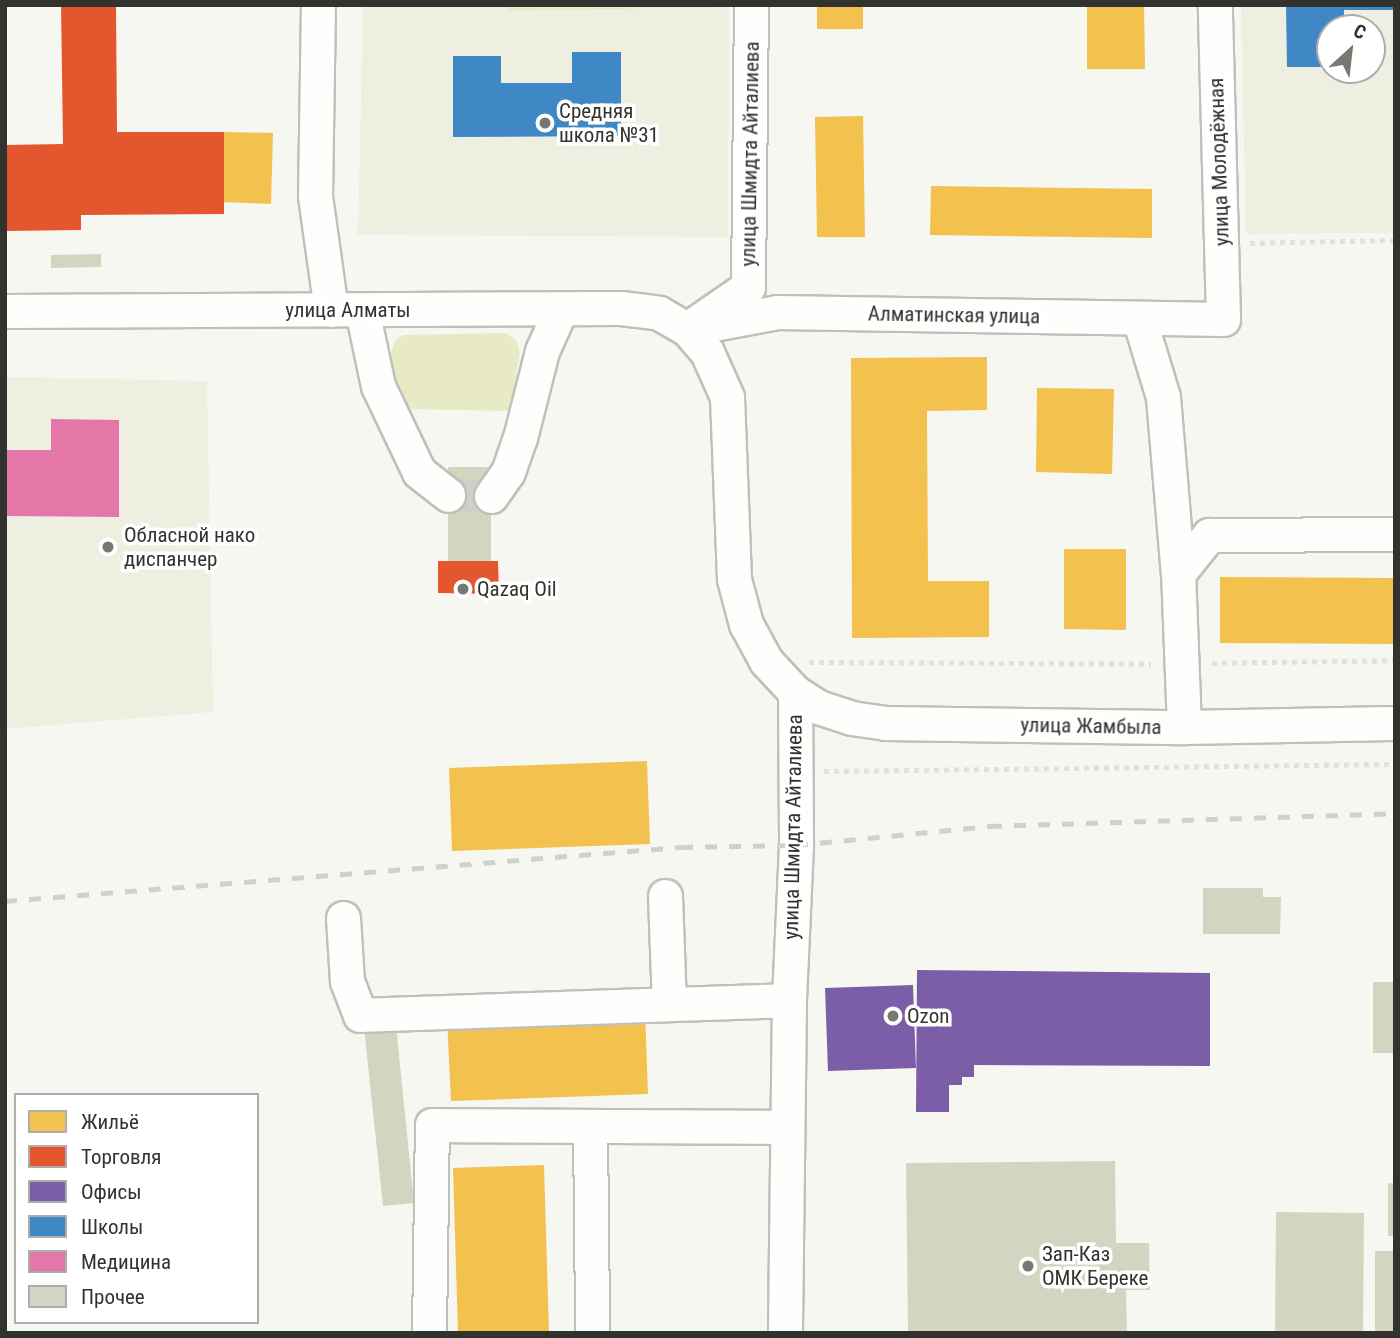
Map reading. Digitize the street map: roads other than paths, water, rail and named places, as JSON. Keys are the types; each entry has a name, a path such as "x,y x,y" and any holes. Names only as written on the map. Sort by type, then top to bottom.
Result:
{"street":[{"path":"318,5 315,196 347,310 378,386 419,472 448,495"},
{"name":"улица Шмидта Айталиева","path":"751,5 748,287 687,329 706,352 727,397 734,579 746,624 766,661 794,692 796,845 789,1000 785,1333"},
{"name":"улица Молодёжная","path":"1214,5 1223,319"},
{"name":"улица Алматы","path":"5,311 621,308 659,313 687,329"},
{"path":"491,496 508,472 520,438 542,351 561,309"},
{"name":"Алматинская улица","path":"687,329 777,312 1223,319"},
{"path":"1139,318 1163,397 1178,574 1184,727"},
{"path":"1178,574 1209,535 1395,534"},
{"name":"улица Жамбыла","path":"794,692 818,707 851,718 885,723 1184,727 1395,723"},
{"path":"665,897 669,1004"},
{"path":"343,918 347,981 360,1015 789,1000"},
{"path":"429,1333 432,1125 787,1127"},
{"path":"590,1126 592,1333"}],"tunnel":[{"path":"448,495 491,496"}],"railway":[{"path":"5,901 681,847 796,845 990,826 1395,813"}],"place":[{"name":"Средняя школа №31","path":"545,123"},
{"name":"Обласной нако диспанчер","path":"108,547"},
{"name":"Qazaq Oil","path":"463,589"},
{"name":"Ozon","path":"893,1016"},
{"name":"Зап-Каз ОМК Береке","path":"1028,1266"}]}
